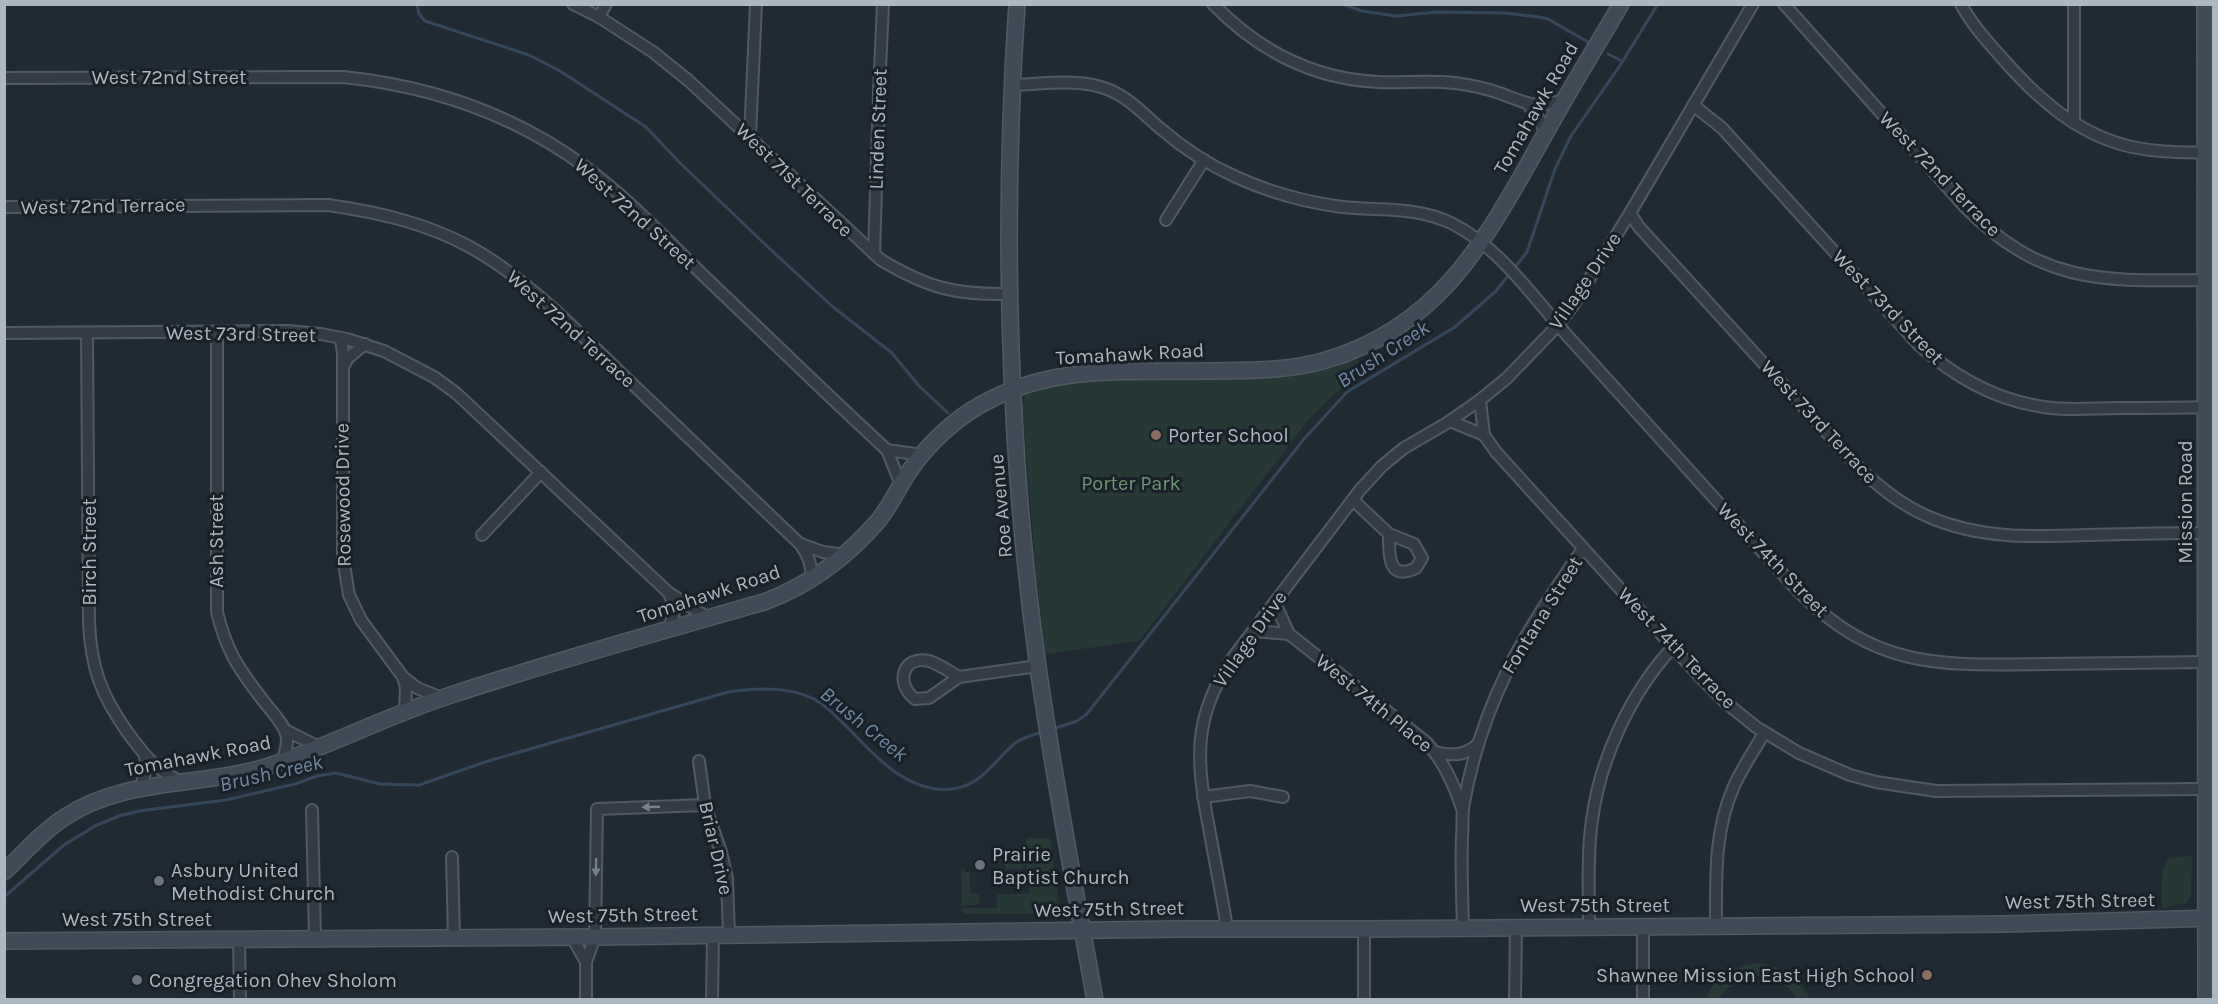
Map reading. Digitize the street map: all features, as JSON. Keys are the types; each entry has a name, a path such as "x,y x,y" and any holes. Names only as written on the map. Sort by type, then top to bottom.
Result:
{"main road":[{"name":"Roe Avenue","path":"1017,4 1013,85 1010,294 1024,531 1038,666 1081,930 1095,999"},
{"name":"Tomahawk Road","path":"4,872 44,833 66,816 102,798 141,788 222,777 282,762 442,698 771,600 812,580 845,555 879,519 922,455 966,415 982,404 1032,382 1073,374 1275,369 1325,361 1355,351 1386,336 1417,315 1452,282 1480,242 1621,4"},
{"name":"Mission Road","path":"2205,4 2209,152 2209,222 2205,280 2210,339 2206,407 2206,533 2210,554 2206,662 2210,708 2207,789 2210,919 2206,999"},
{"name":"Tomahawk Road","path":"4,862 20,856"},
{"name":"West 75th Street","path":"4,941 595,937 1081,930 2006,924 2210,919"}],"street":[{"name":"West 71st Terrace","path":"573,4 599,17 653,52 689,81 750,136 860,243 910,278 940,289 971,294 1010,294"},
{"path":"599,17 606,4"},
{"path":"750,136 756,4"},
{"name":"Linden Street","path":"874,254 884,4"},
{"path":"1213,4 1249,37 1271,52 1300,66 1325,74 1378,82 1455,83 1491,90 1527,104 1546,104 1565,100"},
{"name":"Village Drive","path":"1227,929 1203,797 1199,753 1207,706 1227,666 1382,466 1404,448 1480,400 1507,378 1558,325 1574,304 1630,213 1753,4"},
{"name":"West 72nd Terrace","path":"1784,4 1966,208 2004,241 2025,255 2082,276 2129,281 2205,280"},
{"path":"1960,4 1975,28 2032,91 2074,123 2093,134 2130,147 2179,154 2209,152"},
{"path":"2074,4 2074,123"},
{"name":"West 72nd Street","path":"4,78 344,78 371,80 424,90 498,116 565,153 627,202 887,450 901,485"},
{"path":"1013,85 1078,83 1102,87 1132,104 1181,145 1204,160 1263,188 1300,199 1336,206 1400,209 1427,213 1454,224 1480,242"},
{"path":"1527,104 1539,119 1546,133"},
{"name":"West 73rd Street","path":"1693,105 1722,128 1918,344 1955,374 1997,394 2044,407 2069,409 2206,407"},
{"path":"1166,220 1204,160"},
{"name":"West 72nd Terrace","path":"4,207 328,205 370,211 430,229 469,247 526,284 563,317 800,544 806,551 811,564 812,580"},
{"name":"West 73rd Terrace","path":"1630,213 1639,227 1861,470 1905,505 1958,528 2003,536 2206,533"},
{"name":"West 74th Street","path":"1480,242 1523,284 1799,592 1835,624 1858,638 1899,655 1945,664 2206,662"},
{"name":"West 73rd Street","path":"4,333 288,331 341,338 365,344 403,360 456,393 669,593 708,618"},
{"name":"Ash Street","path":"217,332 217,612 222,635 239,669 285,730 321,748"},
{"name":"Birch Street","path":"87,333 90,648 101,690 118,719 145,756 163,772 182,782"},
{"name":"Rosewood Drive","path":"341,338 345,583 352,604 361,620 403,677 417,687 442,698"},
{"path":"343,368 348,358 365,344"},
{"path":"1450,421 1484,435 1480,400"},
{"name":"West 74th Terrace","path":"1484,435 1496,452 1672,648 1725,702 1764,733 1825,765 1850,775 1902,787 1965,792 2207,789"},
{"path":"887,450 922,455"},
{"path":"482,535 541,472"},
{"path":"1354,501 1389,534"},
{"name":"West 72nd Terrace","path":"800,544 823,552 845,555"},
{"name":"Fontana Street","path":"1463,927 1461,862 1463,811 1478,744 1493,701 1523,639 1583,549"},
{"path":"669,593 675,609 669,629"},
{"name":"West 74th Place","path":"1275,603 1289,634 1426,742 1452,779 1463,811"},
{"path":"1254,631 1289,634"},
{"path":"1589,926 1588,856 1599,786 1620,728 1655,669 1672,648"},
{"path":"959,677 931,661 921,661 909,664 904,673 903,683 907,693 915,699 928,698 959,677 1038,666"},
{"path":"403,677 406,687 405,712"},
{"path":"282,762 287,742 285,730"},
{"path":"1716,925 1716,863 1723,814 1742,769 1764,733"},
{"path":"1435,752 1448,755 1460,754 1470,751 1478,744"},
{"path":"141,788 146,768 145,756"},
{"name":"Briar Drive","path":"699,761 705,805 727,878 729,935"},
{"path":"1203,797 1250,791 1283,797"},
{"path":"586,999 586,962 595,937 597,809 705,805"},
{"path":"312,810 315,939"},
{"path":"452,857 454,937"},
{"path":"1643,926 1643,999"},
{"path":"1515,999 1516,927"},
{"path":"1364,929 1364,999"},
{"path":"712,999 713,935"},
{"path":"572,937 586,962"},
{"path":"239,939 240,999"}],"green space":[{"name":"Porter Park","path":"1357,358 1366,371 1339,390 1308,420 1139,641 1045,654 1022,406 1026,392 1083,379 1279,376 1323,369"},
{"path":"1026,838 1050,838 1058,909 1048,914 963,914 961,908 997,908 997,894 1030,894 1030,873 1026,872"},
{"path":"1005,848 1024,848 1023,869 1005,869"},
{"path":"2192,855 2191,895 2186,903 2162,908 2162,876 2167,859"},
{"path":"961,869 970,872 970,894 979,894 979,905 962,905"},
{"path":"1756,963 1782,970 1795,978 1810,999 1797,999 1780,981 1758,976 1737,983 1718,999 1706,999 1709,991 1719,979 1733,970"}],"waterway":[{"path":"417,4 419,14 425,21 529,55 560,71 646,127 679,162 833,307 892,353 919,386 948,413"},
{"path":"1342,4 1362,11 1396,16 1437,12 1505,13 1539,17 1548,19 1588,42"},
{"name":"Brush Creek","path":"1052,729 1075,722 1086,715 1304,439 1347,392 1455,327 1496,291 1527,252 1555,169 1571,136 1619,67 1658,4"},
{"path":"1608,54 1622,61"},
{"name":"Brush Creek","path":"4,897 64,845 95,826 119,816 139,811 226,800 336,773 380,784 419,785 485,762 728,692 783,690 814,699 896,772 923,786 937,789 952,789 971,783 1017,742 1043,732"}],"place":[{"name":"Porter School","path":"1156,435"},
{"name":"Prairie Baptist Church","path":"980,865"},
{"name":"Asbury United Methodist Church","path":"159,881"},
{"name":"Shawnee Mission East High School","path":"1927,975"},
{"name":"Congregation Ohev Sholom","path":"137,980"}]}
